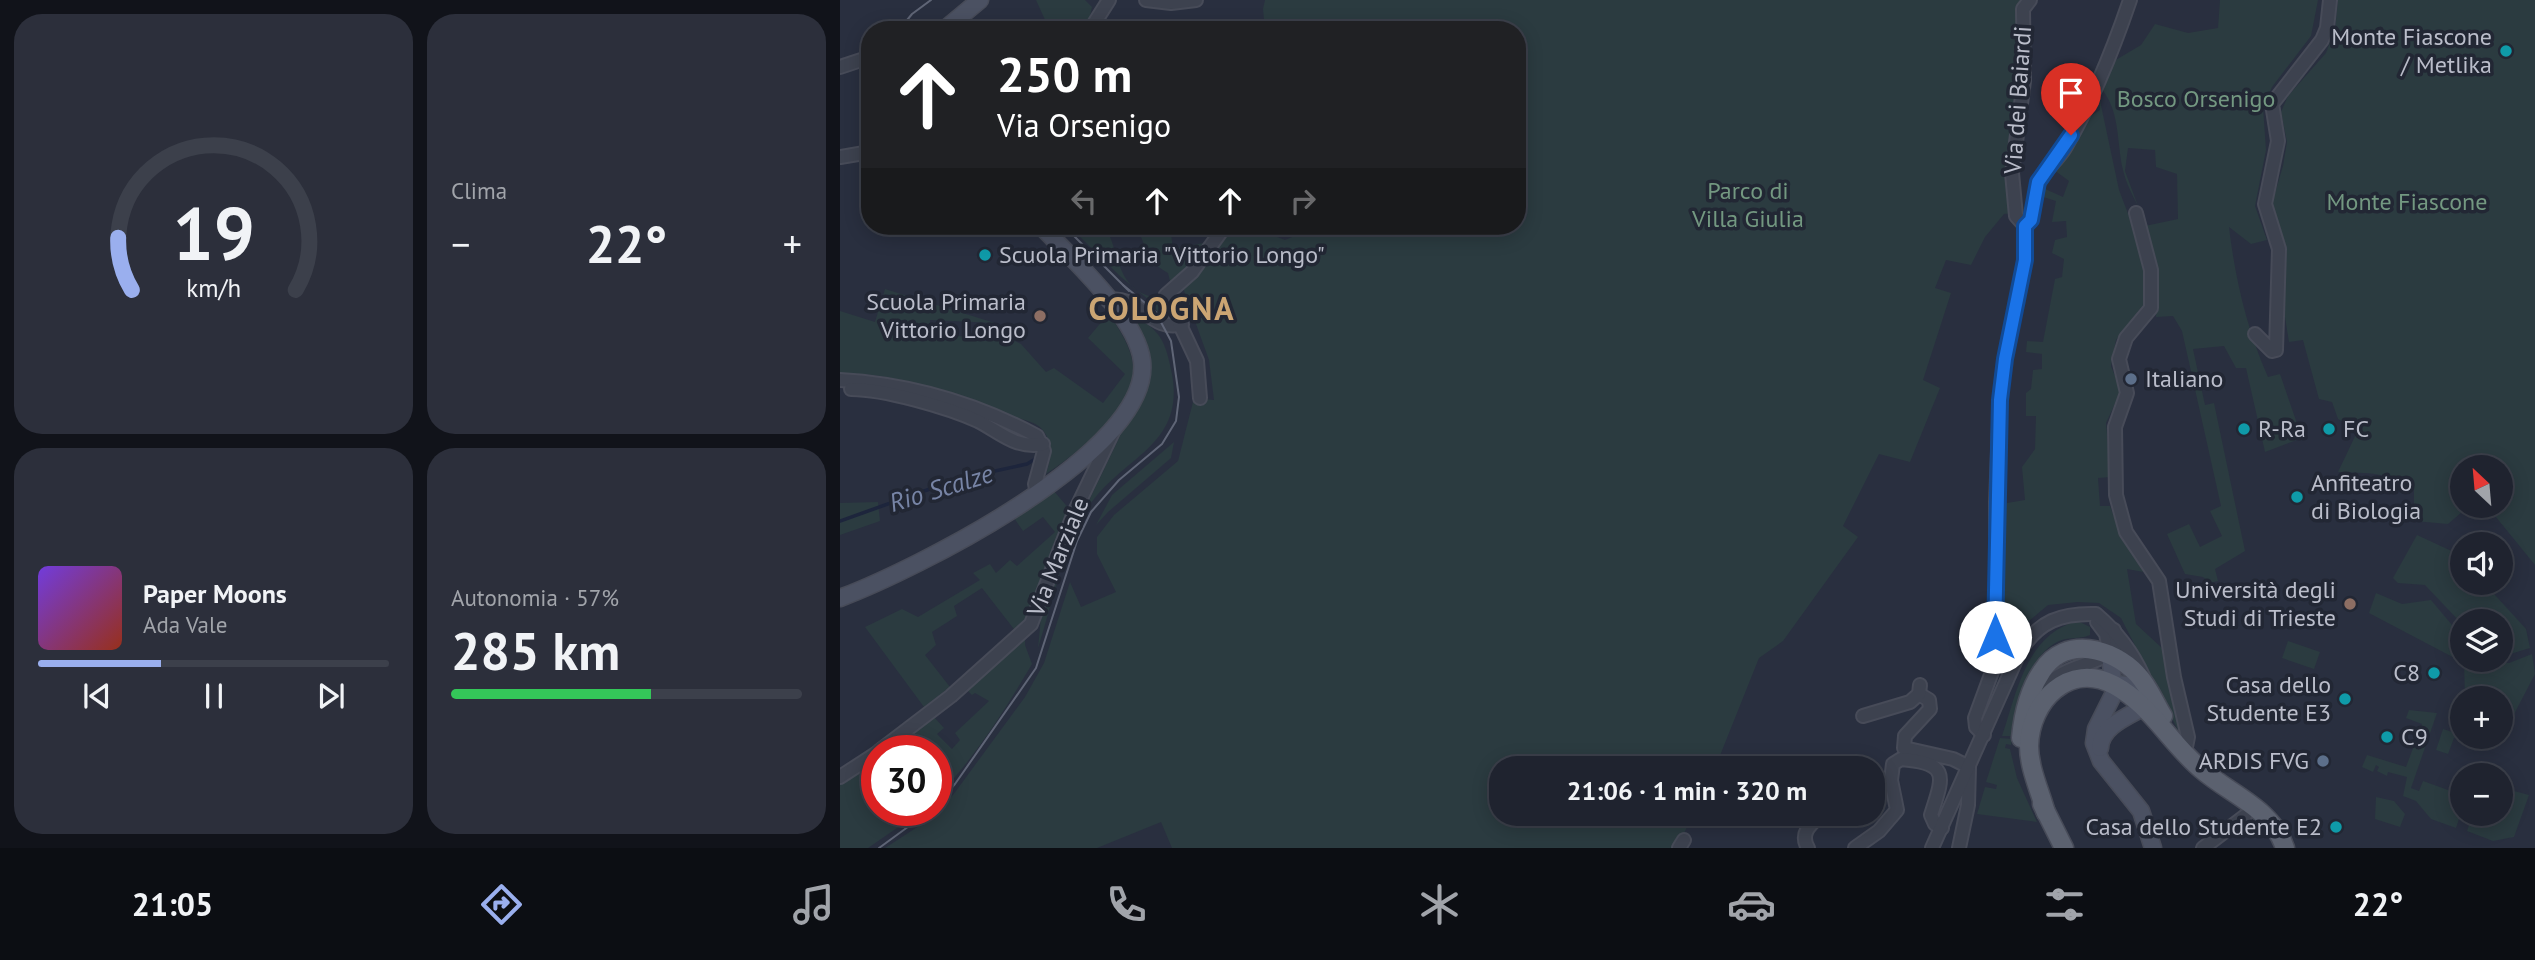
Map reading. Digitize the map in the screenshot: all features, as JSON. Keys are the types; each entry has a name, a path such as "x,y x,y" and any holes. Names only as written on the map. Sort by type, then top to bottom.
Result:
{"main road":[{"path":"955,21 980,0"},
{"path":"840,598 923,561 1004,517 1037,493 1116,425 1138,389 1142,360 1130,329 1049,235"},
{"path":"2064,848 2022,758 2024,714 2042,670 2059,654 2081,649 2110,654 2138,675 2150,704 2185,752 2214,779 2261,812 2280,844"},
{"path":"2110,654 2113,699 2096,729 2094,743 2101,761 2141,811 2153,848"},
{"path":"2046,813 2032,766 2031,730 2043,701 2053,688 2065,681 2092,677 2113,684 2150,704"},
{"path":"2101,761 2101,737 2109,729 2150,704"}],"street":[{"path":"1096,21 1109,0"},
{"path":"1146,0 1196,0"},
{"name":"Via dei Baiardi","path":"1984,735 1976,727 1975,718 1996,661 2000,400 2005,359 2025,260 2025,226 2016,216 2012,173 2024,81 2023,9 2030,0"},
{"path":"2025,226 2031,220 2038,182 2065,148 2078,124 2117,40 2130,0"},
{"path":"2255,334 2272,351 2276,350 2279,249 2265,204 2278,142 2272,104 2322,40 2327,28 2330,0"},
{"path":"840,67 861,60"},
{"path":"840,157 861,154"},
{"path":"2136,213 2151,270 2151,308 2126,338 2119,359 2127,393 2115,427 2116,495 2126,532 2159,580 2174,677 2188,737 2185,752"},
{"path":"1200,398 1197,361 1182,324 1166,295 1192,272 1219,235"},
{"path":"1108,301 1122,299 1164,325 1182,324"},
{"path":"840,380 889,384 955,400 1015,424 1037,436 1045,452 1035,484 1037,493"},
{"path":"840,388 861,389 925,402 980,422 1001,437 1033,446 1043,444"},
{"name":"Via Marziale","path":"900,735 951,696 1031,624 1074,513 1116,425"},
{"path":"2081,614 2096,621 2106,634 2110,654"},
{"path":"1933,848 2028,638 2051,619 2096,614 2114,630 2140,669 2150,704"},
{"path":"2081,649 2097,639 2096,621"},
{"path":"2031,730 2039,701 2050,682 2074,666 2110,654 2117,645 2114,630"},
{"path":"1863,716 1910,702 1920,689 1929,700 1930,709 1905,736 1904,748 1953,759 1969,767"},
{"path":"1854,848 1879,831 1897,810 1891,780 1893,764 1901,759 1930,764 1938,772 1942,784 1931,815 1935,824 1942,828"},
{"name":"Via Marziale","path":"840,778 861,764"},
{"path":"1959,848 1968,805 1969,767"},
{"path":"2203,848 2245,816"},
{"path":"1808,848 1804,840 1811,826"}],"green space":[{"path":"1036,0 1085,0 1092,7 1089,21 1046,21"},
{"name":"Parco di Villa Giulia","path":"1265,0 2020,0 2013,213 2004,214 1985,237 1971,265 1946,260 1935,288 1951,293 1923,380 1940,388 1910,462 1879,454 1843,526 1858,537 1783,641 1759,658 1720,756 1489,756 1489,826 1688,826 1676,848 1172,848 1161,822 1097,848 885,848 919,826 952,826 952,796 1025,697 1044,663 1070,582 1081,607 1116,592 1097,554 1097,537 1114,515 1178,461 1194,398 1214,400 1209,360 1183,288 1209,260 1227,235 1272,235 1285,240 1297,235 1526,235 1526,21 1264,21"},
{"name":"Bosco Orsenigo","path":"2220,0 2318,0 2311,36 2272,87 2263,107 2266,150 2255,206 2267,240 2251,244 2229,227 2238,284 2254,341 2268,377 2280,374 2302,438 2265,452 2246,368 2236,368 2224,346 2193,349 2205,405 2214,403 2245,551 2215,569 2218,581 2210,583 2203,577 2185,574 2167,534 2189,524 2200,547 2222,536 2210,511 2221,506 2182,331 2173,316 2156,317 2157,269 2145,226 2178,219 2177,174 2156,167 2155,150 2128,148 2125,171 2138,206 2123,170 2111,105 2099,86 2114,61 2141,45 2155,24 2188,33 2218,28"},
{"name":"Monte Fiascone","path":"2338,0 2535,0 2535,565 2513,538 2513,532 2508,532 2497,518 2513,518 2513,455 2450,455 2450,518 2455,518 2448,524 2414,521 2414,489 2405,483 2378,474 2338,472 2358,430 2338,419 2332,402 2319,399 2303,340 2289,342 2284,311 2286,253 2272,203 2287,142 2281,112 2288,96 2326,53 2335,29"},
{"path":"2099,96 2119,190 2142,250 2146,286 2144,304 2116,340 2111,366 2121,391 2106,423 2111,477 2098,478 2100,506 2110,506 2121,536 2149,573 2127,569 2136,624 2163,649 2180,734 2121,618 2099,603 2048,605 2022,627 2002,624 2001,504 2025,500 2022,467 2035,449 2036,416 2026,416 2026,393 2031,389 2033,370 2042,369 2042,354 2026,352 2027,341 2043,342 2055,279 2062,277 2064,259 2052,253 2055,240 2067,237 2066,221 2052,222 2056,201 2040,196 2043,188 2063,197 2069,181 2054,170 2087,118 2100,110"},
{"path":"1078,235 1109,235 1122,271 1134,288"},
{"path":"1140,235 1171,235 1173,249 1203,243 1206,245 1171,285 1168,273 1149,257"},
{"path":"885,289 995,323 930,320 930,330 984,341 1011,339 1021,344 1046,372 1054,368 1103,403 1125,374 1088,338 1109,313 1127,344 1132,360 1133,378 1129,391 1122,405 1098,432 1046,474 1050,444 1045,433 1034,423 925,386 883,376 840,374 840,311 875,322"},
{"path":"1136,289 1162,299 1169,315 1164,320 1149,300"},
{"path":"1124,309 1152,328 1166,350 1174,398 1169,418 1148,448 1118,474 1089,506 1065,556 1038,648 1041,617 1067,546 1148,378 1143,342"},
{"path":"1174,442 1171,458 1096,525 1112,495"},
{"path":"1053,490 1071,511 1029,617 1017,633 982,588 954,606 957,616 932,632 936,645 925,655 950,687 924,707 865,627 902,609 918,617 980,580 973,573 990,564 996,573 1010,560 1017,566 1055,532 1043,517 1023,531 1014,518"},
{"path":"878,502 880,521 840,535 840,503"},
{"path":"2417,535 2450,550 2450,595 2495,595 2508,609 2450,609 2450,611 2425,585 2398,583 2393,578"},
{"path":"2376,593 2402,604 2431,600 2450,623 2450,656 2369,613"},
{"path":"2513,615 2526,629 2530,648 2513,653"},
{"path":"2078,621 2090,627 2090,635 2065,639 2047,649 2026,683 2012,736 2002,736 2019,684 2035,651 2046,638 2060,628"},
{"path":"1025,635 1025,645 1032,664 988,734 952,780 952,749 960,740 955,733 989,701 975,693 972,695 965,688"},
{"path":"2288,641 2320,652 2314,669 2282,658"},
{"path":"2532,654 2535,674 2513,716 2513,686 2465,686 2464,672 2513,672 2513,661"},
{"path":"2409,710 2437,713 2411,788 2419,791 2423,781 2450,791 2450,826 2431,819 2416,801 2403,796 2407,777 2388,772 2387,776 2377,771 2379,767 2376,765 2373,772 2362,767 2367,755 2406,767 2422,724 2406,718"},
{"path":"933,716 944,728 937,734 909,735"},
{"path":"2443,729 2450,731 2448,754 2436,750"},
{"path":"2000,738 2012,739 2011,745 2006,744 2005,748 2010,749 2017,778 2037,822 1977,814 1985,787 1996,789 1997,785 1986,782"},
{"path":"861,770 861,826 900,826 868,848 840,848 840,783"},
{"path":"2514,791 2529,795 2514,837 2493,841 2467,831 2469,826 2513,826"},
{"path":"2376,797 2394,801 2405,814 2400,827 2375,819"}],"waterway":[{"name":"Rio Scalze","path":"840,521 958,479 1027,464 1037,458"}],"tram line":[{"path":"906,21 931,0"},
{"path":"1073,235 1129,291"},
{"path":"952,787 1036,668 1077,541 1091,512 1119,480 1162,444 1176,421 1179,397 1171,341 1155,311 1123,285"},
{"path":"879,848 909,826"}],"place":[{"name":"Monte Fiascone / Metlika","path":"2506,51"},
{"name":"Scuola Primaria \"Vittorio Longo\"","path":"985,255"},
{"name":"Scuola Primaria Vittorio Longo","path":"1040,316"},
{"name":"Italiano","path":"2131,379"},
{"name":"R-Ra","path":"2244,429"},
{"name":"FC","path":"2329,429"},
{"name":"Anfiteatro di Biologia","path":"2297,497"},
{"name":"Università degli Studi di Trieste","path":"2350,604"},
{"name":"C8","path":"2434,673"},
{"name":"Casa dello Studente E3","path":"2345,699"},
{"name":"C9","path":"2387,737"},
{"name":"ARDIS FVG","path":"2323,761"},
{"name":"Casa dello Studente E2","path":"2336,827"}],"district":[{"name":"COLOGNA","path":"1162,309"}],"route":[{"path":"1995,637 2000,400 2005,359 2025,260 2025,226 2031,220 2038,182 2056,161 2071,135"}]}
